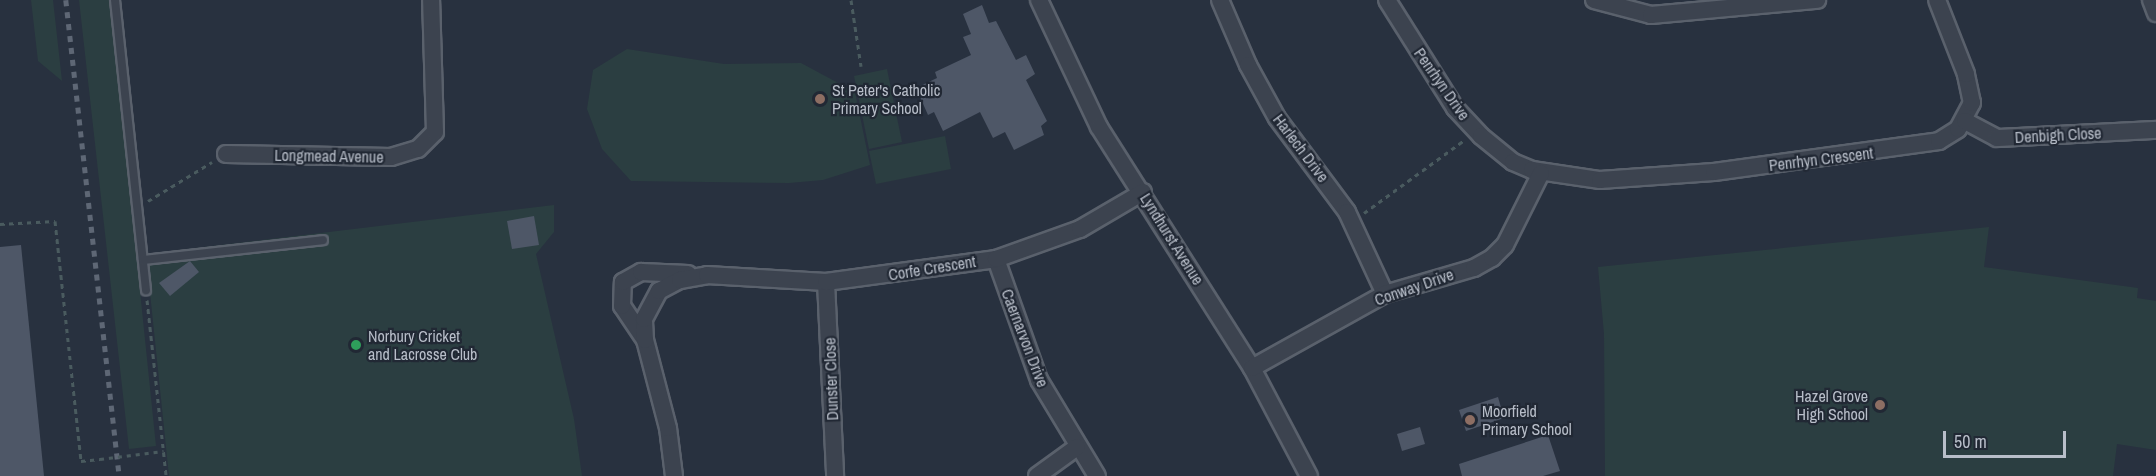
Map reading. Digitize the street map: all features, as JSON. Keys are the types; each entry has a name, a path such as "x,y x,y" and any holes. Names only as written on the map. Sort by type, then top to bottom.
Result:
{"street":[{"name":"Longmead Avenue","path":"226,154 391,157 418,149 435,132 431,0"},
{"name":"Lyndhurst Avenue","path":"1039,0 1099,127 1143,192 1252,368 1309,476"},
{"name":"Harlech Drive","path":"1220,0 1248,65 1277,118 1318,168 1352,222 1385,294"},
{"name":"Penrhyn Drive","path":"1387,0 1455,108 1477,131 1513,162 1541,173"},
{"path":"1594,0 1651,15 1740,4 1817,0"},
{"path":"1937,0 1972,91 1972,103 1965,121"},
{"path":"2151,0 2156,13"},
{"name":"Denbigh Close","path":"1965,121 1997,138 2156,130"},
{"name":"Penrhyn Crescent","path":"1541,173 1622,180 1917,147 1950,135 1965,121"},
{"name":"Conway Drive","path":"1252,368 1385,294 1474,268 1492,258 1505,245 1541,173"},
{"name":"Corfe Crescent","path":"645,340 622,306 623,282 641,272 826,282 996,259 1080,229 1143,192"},
{"name":"Caernarvon Drive","path":"996,259 1039,380 1077,447 1097,476"},
{"name":"Corfe Crescent","path":"674,476 668,428 645,340 644,319 659,291 680,280 707,275"},
{"name":"Dunster Close","path":"826,282 835,476"},
{"path":"1037,476 1077,447"}],"lane":[{"path":"115,0 146,290"},
{"path":"143,260 323,240"}],"path":[{"path":"851,0 861,66"},
{"path":"1352,222 1477,131"},
{"path":"137,208 226,154"},
{"path":"0,224 55,221 81,461 163,451"},
{"path":"146,290 163,454 163,451"},
{"path":"163,451 166,476"}],"shaded area":[{"path":"31,0 53,0 62,81 38,61"},
{"path":"79,0 110,0 156,446 129,449"},
{"path":"627,49 724,64 801,63 855,92 870,165 823,180 789,183 631,181 602,149 587,109 593,70"},
{"path":"887,69 902,142 869,149 854,76"},
{"path":"945,136 951,169 876,184 869,151"},
{"name":"Norbury Cricket and Lacrosse Club","path":"554,205 554,232 536,254 574,419 582,476 169,476 146,254"},
{"name":"Hazel Grove High School","path":"1989,227 1984,267 2138,288 2137,298 2156,301 2156,450 2117,444 2113,476 1605,476 1604,334 1598,267"}],"building":[{"path":"982,5 989,23 996,21 1016,60 1026,55 1035,74 1026,80 1047,121 1041,126 1044,135 1014,150 1005,132 993,138 980,112 943,131 934,112 928,115 916,88 937,78 935,72 971,55 963,37 971,34 963,14"},
{"path":"534,216 539,245 512,249 507,221"},
{"path":"21,245 44,476 0,476 0,247"},
{"path":"190,261 199,272 170,296 159,283"},
{"path":"1498,397 1504,418 1466,431 1459,410"},
{"path":"1420,427 1425,444 1402,451 1397,434"},
{"path":"1548,435 1560,471 1543,476 1462,476 1459,464"}],"railway":[{"path":"66,0 119,476"}],"place":[{"name":"St Peter's Catholic Primary School","path":"820,99"},
{"name":"Norbury Cricket and Lacrosse Club","path":"356,345"},
{"name":"Hazel Grove High School","path":"1880,405"},
{"name":"Moorfield Primary School","path":"1470,420"}]}
